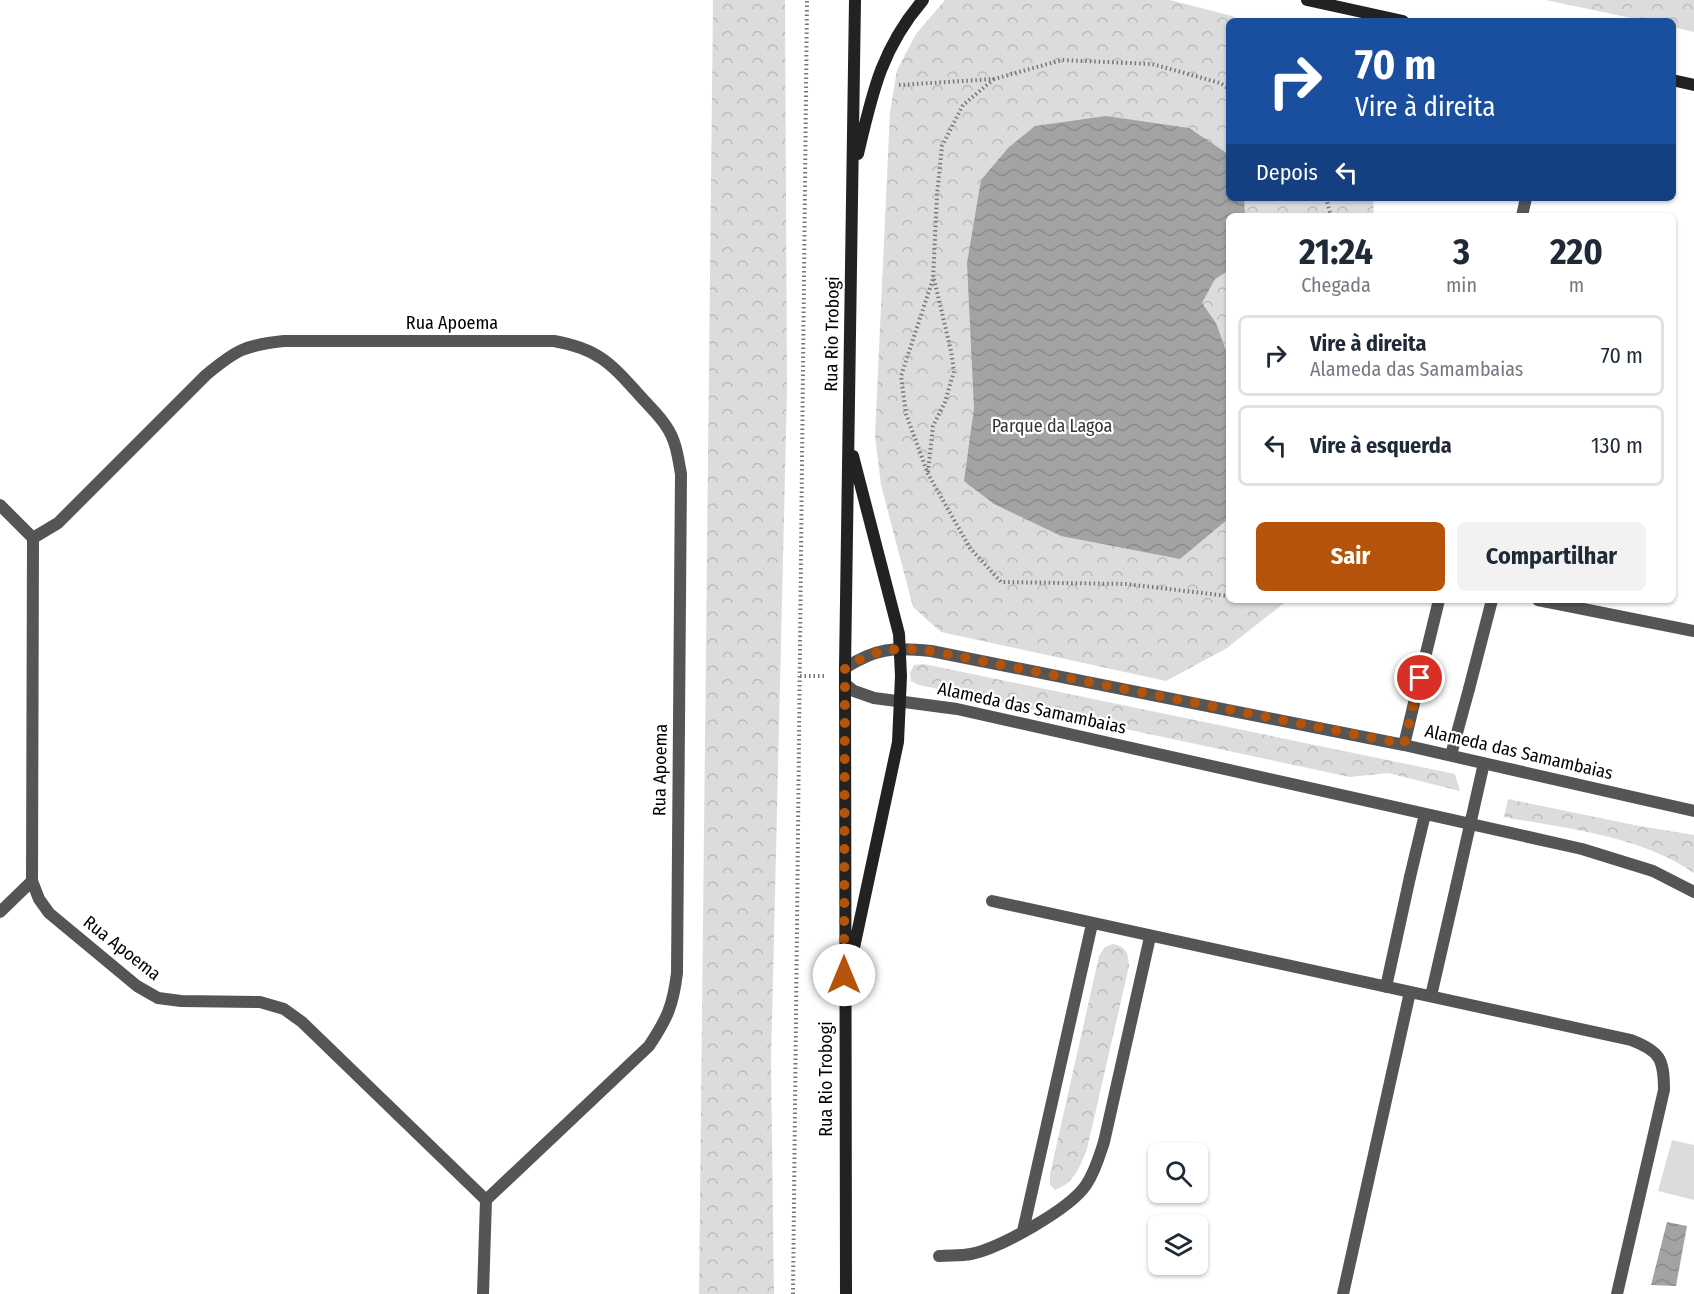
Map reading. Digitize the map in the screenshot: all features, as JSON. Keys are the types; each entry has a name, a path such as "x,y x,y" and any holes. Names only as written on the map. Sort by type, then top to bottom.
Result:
{"main road":[{"name":"Rua Rio Trobogi","path":"846,1294 845,668 855,0"},
{"path":"852,179 874,87 885,57 902,27 923,0"},
{"path":"1307,0 1389,18"},
{"path":"1676,81 1694,85"},
{"path":"844,997 898,742 901,700 899,634 848,438"}],"street":[{"name":"Rua Apoema","path":"32,881 39,899 49,913 137,986 158,998 181,1001 260,1002 284,1009 302,1022 486,1200 649,1046 664,1023 674,999 681,474 677,448 666,425 616,369 599,356 578,345 562,342 284,341 256,344 231,354 206,375 58,523 33,538"},
{"path":"0,504 33,538 32,881 0,912"},
{"path":"1404,744 1438,603"},
{"path":"1451,755 1491,603"},
{"path":"1553,603 1694,631"},
{"name":"Alameda das Samambaias","path":"845,668 875,651 901,649 931,651 1404,744 1694,811"},
{"name":"Alameda das Samambaias","path":"845,684 863,695 957,709 1582,849 1653,871 1694,892"},
{"path":"1431,996 1484,763"},
{"path":"1386,987 1425,814"},
{"path":"992,901 1631,1040 1648,1047 1660,1057 1664,1072 1664,1090 1617,1294"},
{"path":"1023,1231 1092,924"},
{"path":"939,1256 970,1254 995,1247 1068,1203 1085,1186 1097,1164 1104,1142 1150,937"},
{"path":"1342,1294 1410,992"},
{"path":"483,1294 486,1200"}],"path":[{"path":"793,1294 807,0"},
{"path":"874,87 994,79 1062,60 1152,64 1220,83 1226,87"},
{"path":"994,79 963,105 942,146 933,279 902,376 906,414 928,474 970,548 1001,582 1126,584 1226,596"},
{"path":"928,474 933,426 945,402 954,371 933,279"}],"green space":[{"path":"713,0 785,0 787,391 771,1062 774,1294 699,1294"},
{"name":"Parque da Lagoa","path":"945,0 1170,0 1232,16 1236,18 1226,18 1226,201 1373,201 1374,213 1226,213 1226,603 1284,603 1227,648 1166,681 941,632 913,607 881,485 875,436 890,112 897,70 916,34"},
{"path":"1546,0 1694,0 1694,32 1676,28 1676,18 1631,18"},
{"path":"924,664 1455,774 1460,791 1388,773 1350,777 919,685 911,681 910,673 914,665"},
{"path":"1508,799 1694,835 1694,873 1672,860 1626,842 1602,835 1504,817"},
{"path":"1113,944 1126,951 1129,966 1087,1149 1072,1179 1055,1190 1050,1185 1050,1174 1099,956 1105,947"},
{"path":"1672,1140 1694,1145 1694,1200 1658,1191"}],"water":[{"path":"1106,116 1189,128 1226,153 1226,201 1244,201 1245,213 1226,213 1226,272 1215,279 1202,303 1216,323 1226,350 1226,521 1180,559 1061,536 994,504 964,481 974,408 967,263 981,180 1008,148 1035,126"},
{"path":"1667,1222 1687,1226 1676,1286 1651,1285"}],"route":[{"path":"844,975 845,668 861,657 875,651 901,649 931,651 1404,744 1420,678"}]}
